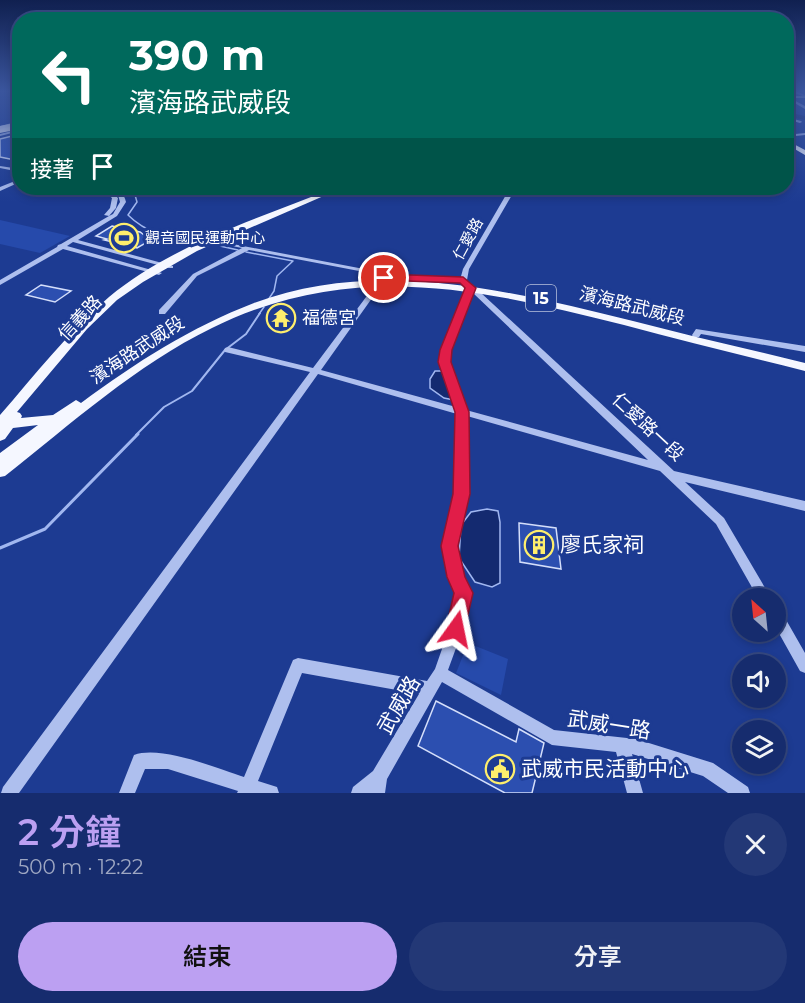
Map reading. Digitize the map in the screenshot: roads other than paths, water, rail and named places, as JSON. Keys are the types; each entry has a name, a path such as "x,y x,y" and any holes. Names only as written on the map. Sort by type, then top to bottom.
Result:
{"main road":[{"name":"信義路","path":"0,436 5,423 109,310 163,269 211,244 322,195"},
{"name":"濱海路武威段","path":"0,472 142,364 209,325 247,309 292,296 383,280"},
{"name":"濱海路武威段","path":"0,460 162,344 222,313 273,296 323,284 383,280 467,284 805,361"},
{"name":"濱海路武威段","path":"467,284 805,367"},
{"path":"5,423 55,419"}],"street":[{"path":"71,240 98,222 113,208 115,198 111,195"},
{"path":"0,277 106,222 119,210 123,198 120,195"},
{"name":"仁愛路","path":"483,301 467,284 466,269 509,195"},
{"path":"71,240 163,269"},
{"path":"9,793 383,280 383,274 248,248 211,244"},
{"path":"0,283 60,246 163,269"},
{"path":"162,312 195,275 248,248"},
{"name":"武威路","path":"378,785 440,673 456,629 463,593 456,577 449,546 462,494 462,412 444,362 467,284"},
{"name":"仁愛路一段","path":"483,301 514,326 720,521 759,588"},
{"path":"696,335 699,331 805,349"},
{"path":"228,350 316,371 669,472 805,506"},
{"path":"786,633 805,666"},
{"path":"246,789 298,666 430,689"},
{"name":"武威一路","path":"440,673 552,737 636,747 707,769 742,793"},
{"path":"622,745 635,793"},
{"path":"127,793 140,761 168,761 246,789 272,793"},
{"path":"358,793 378,785"}],"waterway":[{"path":"135,195 137,202 128,215 144,228 162,235 202,243"},
{"path":"211,244 238,250"},
{"path":"246,252 293,261 277,276 274,291 268,300"},
{"path":"259,314 264,307"},
{"path":"136,435 164,407 192,391 225,350 246,334 260,313"},
{"path":"0,548 45,529 138,434"}],"place":[{"name":"觀音國民運動中心","path":"124,238"},
{"name":"福德宮","path":"281,318"},
{"name":"廖氏家祠","path":"539,545"},
{"name":"武威市民活動中心","path":"500,769"}]}
